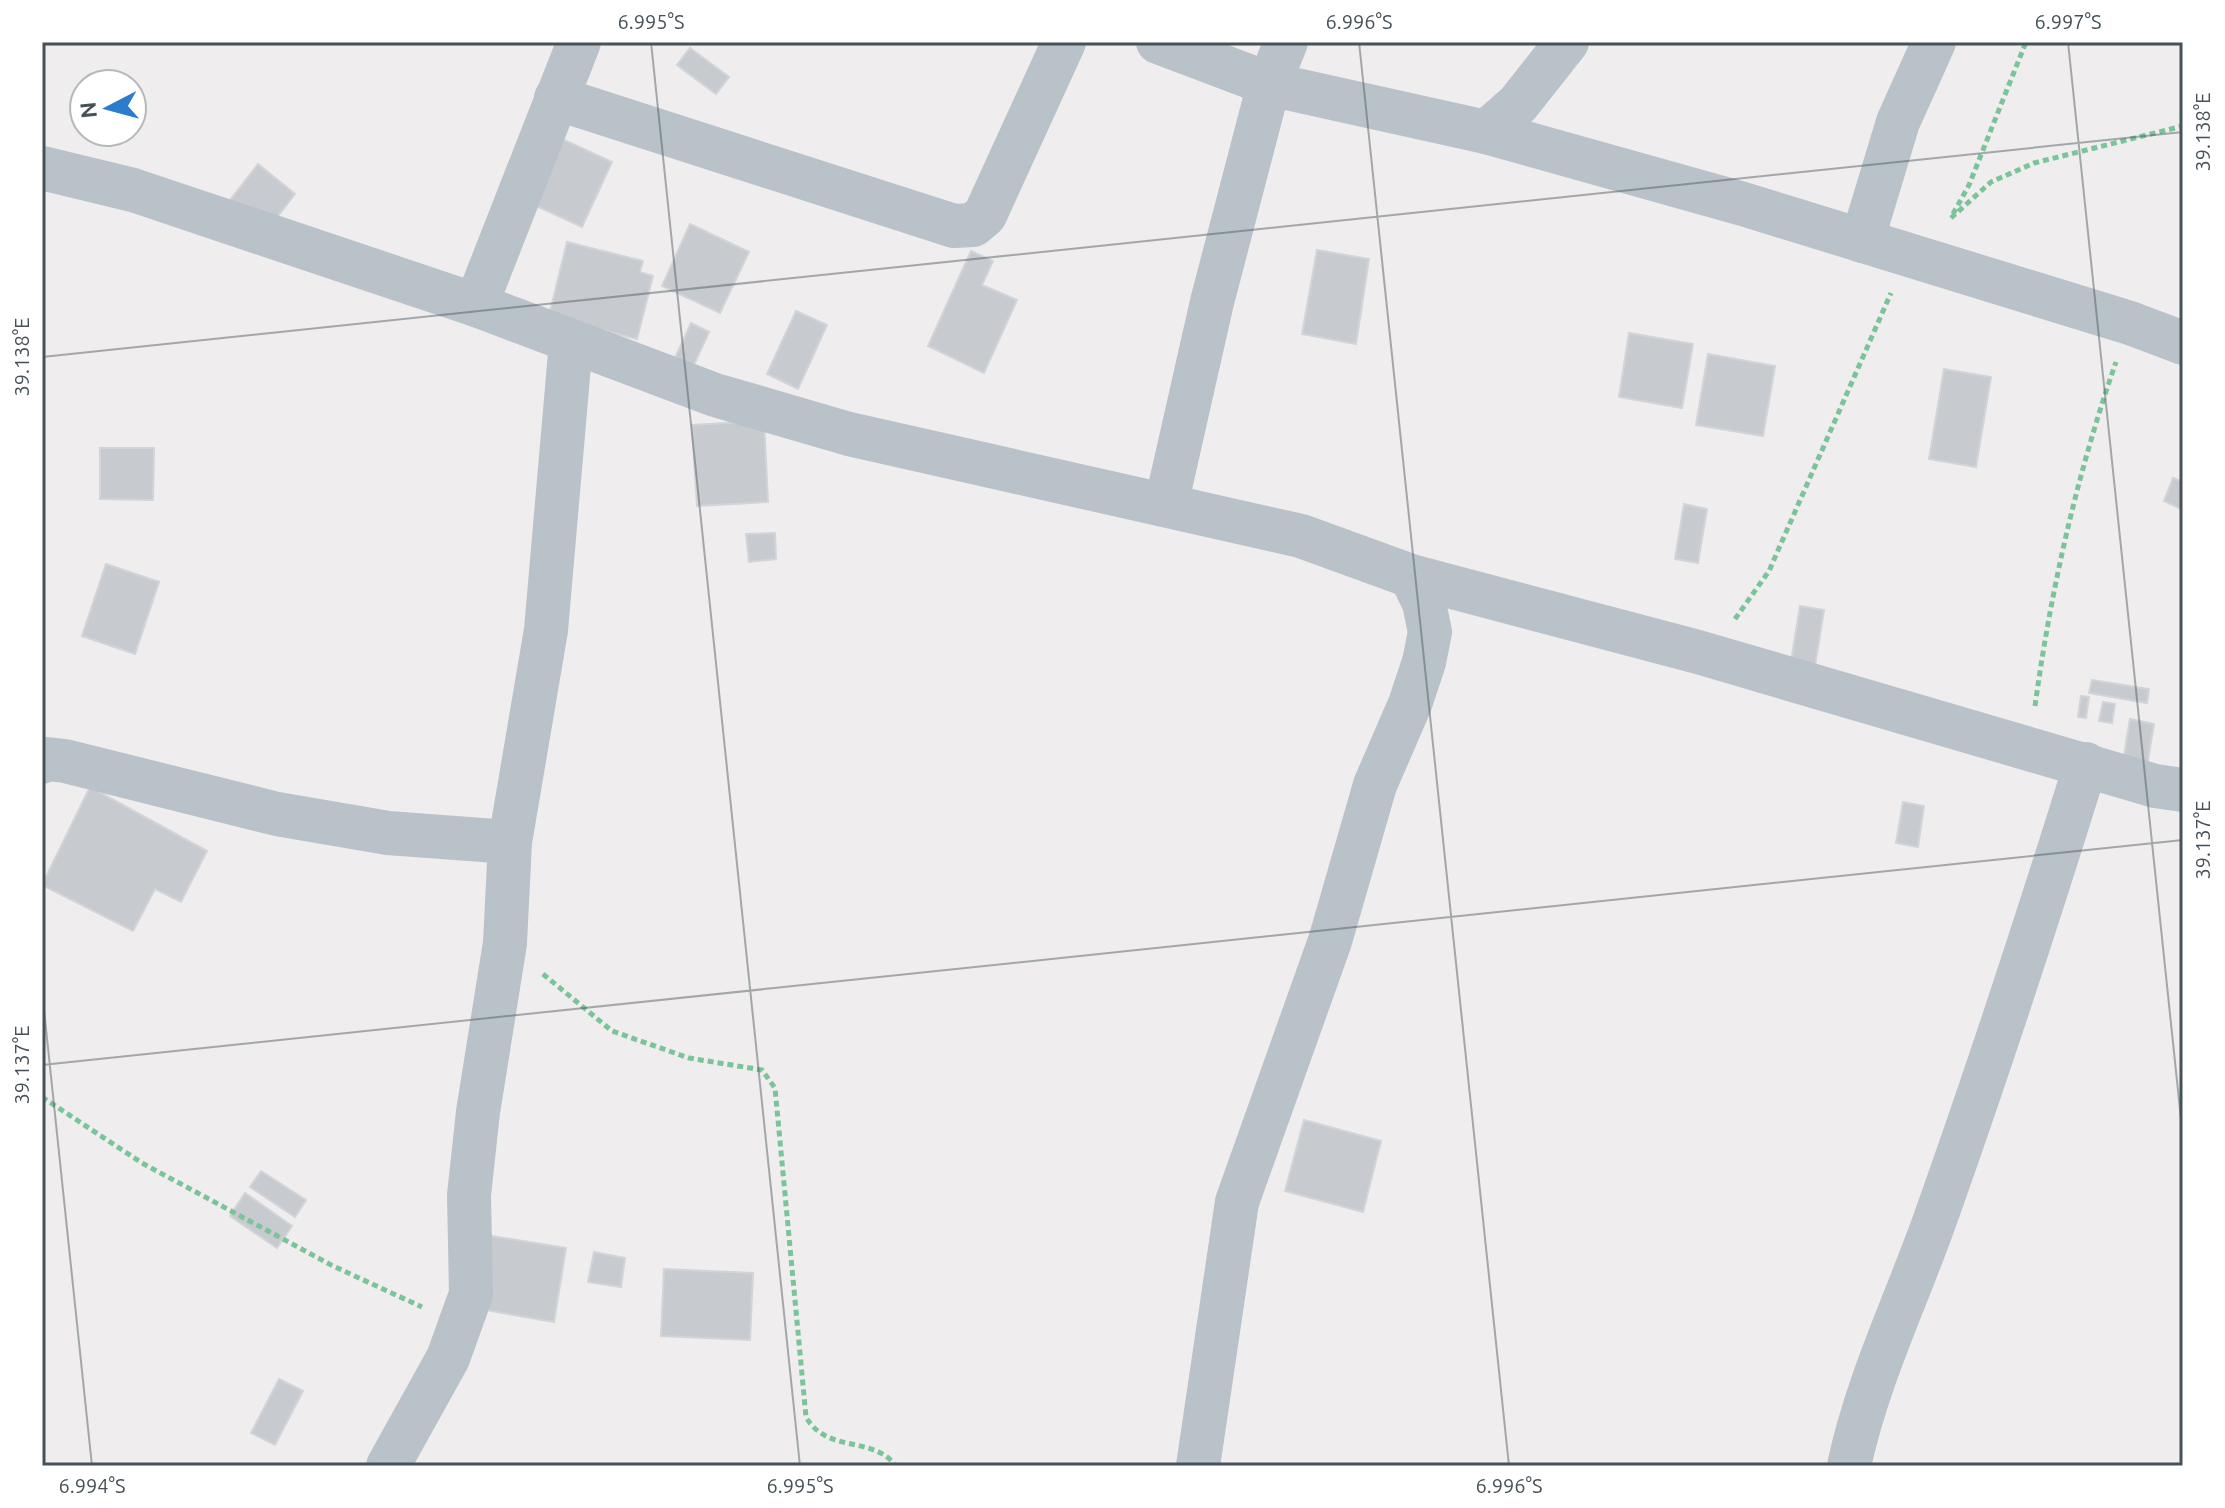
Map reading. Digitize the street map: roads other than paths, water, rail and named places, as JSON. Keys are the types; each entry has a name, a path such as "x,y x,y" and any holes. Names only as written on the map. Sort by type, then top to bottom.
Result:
{"street":[{"path":"476,305 579,42"},
{"path":"556,98 954,226 973,225 985,215 1064,42"},
{"path":"1158,42 1269,84 1486,132 1862,241 2130,323 2183,343"},
{"path":"1166,505 1212,302 1269,84 1286,42"},
{"path":"1486,132 1518,104 1567,42"},
{"path":"1862,241 1898,122 1934,42"},
{"path":"42,168 133,190 476,305 715,395 849,434 1301,536 1411,576 1698,652 2155,786 2183,790"},
{"path":"388,1466 462,1325 471,1294 469,1195 478,1112 505,943 510,842 546,630 571,342"},
{"path":"1198,1466 1237,1202 1287,1068 1330,941 1375,785 1410,704 1430,632 1424,603 1411,576"},
{"path":"1430,632 1472,592"},
{"path":"42,762 47,759 65,761 291,817 388,833 510,842"},
{"path":"1849,1466 1859,1422 1904,1307 1981,1090 2086,764"}]}
